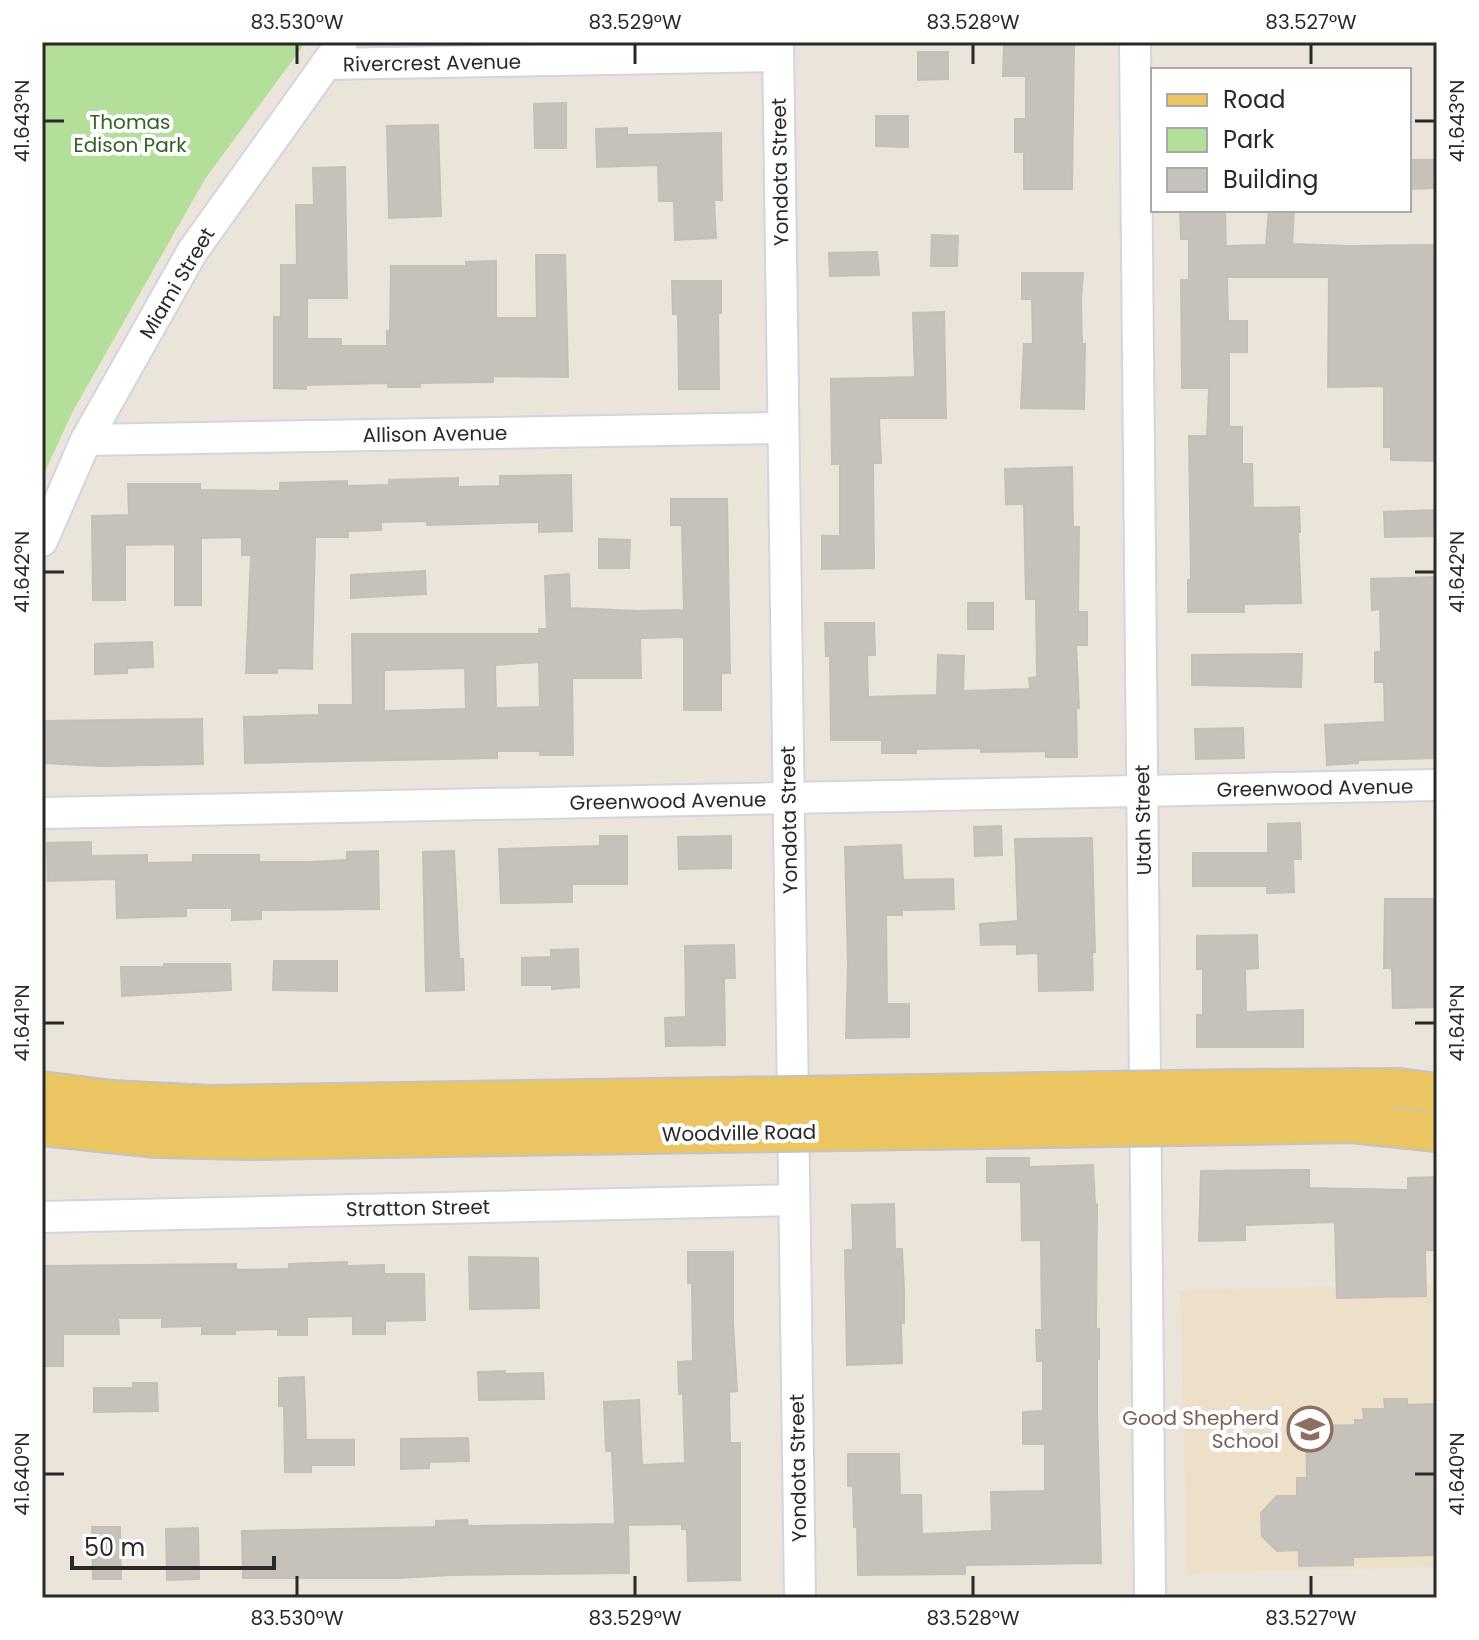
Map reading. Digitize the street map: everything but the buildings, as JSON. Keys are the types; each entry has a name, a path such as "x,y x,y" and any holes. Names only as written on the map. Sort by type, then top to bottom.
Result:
{"main road":[{"name":"Woodville Road","path":"42,1126 157,1138 249,1140 1242,1107 1338,1087 1432,1089"},
{"name":"Woodville Road","path":"42,1091 112,1100 211,1105 1242,1107 1437,1132"}],"street":[{"name":"Utah Street","path":"1135,42 1150,1598"},
{"name":"Rivercrest Avenue","path":"334,53 778,49"},
{"name":"Yondota Street","path":"778,49 800,1598"},
{"name":"Miami Street","path":"42,541 86,440 192,252 334,53"},
{"name":"Allison Avenue","path":"86,440 783,428"},
{"name":"Greenwood Avenue","path":"42,813 1437,785"},
{"name":"Stratton Street","path":"42,1217 794,1200"}],"shaded area":[{"name":"Good Shepherd School","path":"1437,1284 1437,1567 1187,1573 1180,1290"}],"green space":[{"name":"Thomas Edison Park","path":"42,42 306,42 205,179 73,411 42,478"}],"place":[{"name":"Good Shepherd School","path":"1310,1429"}]}
